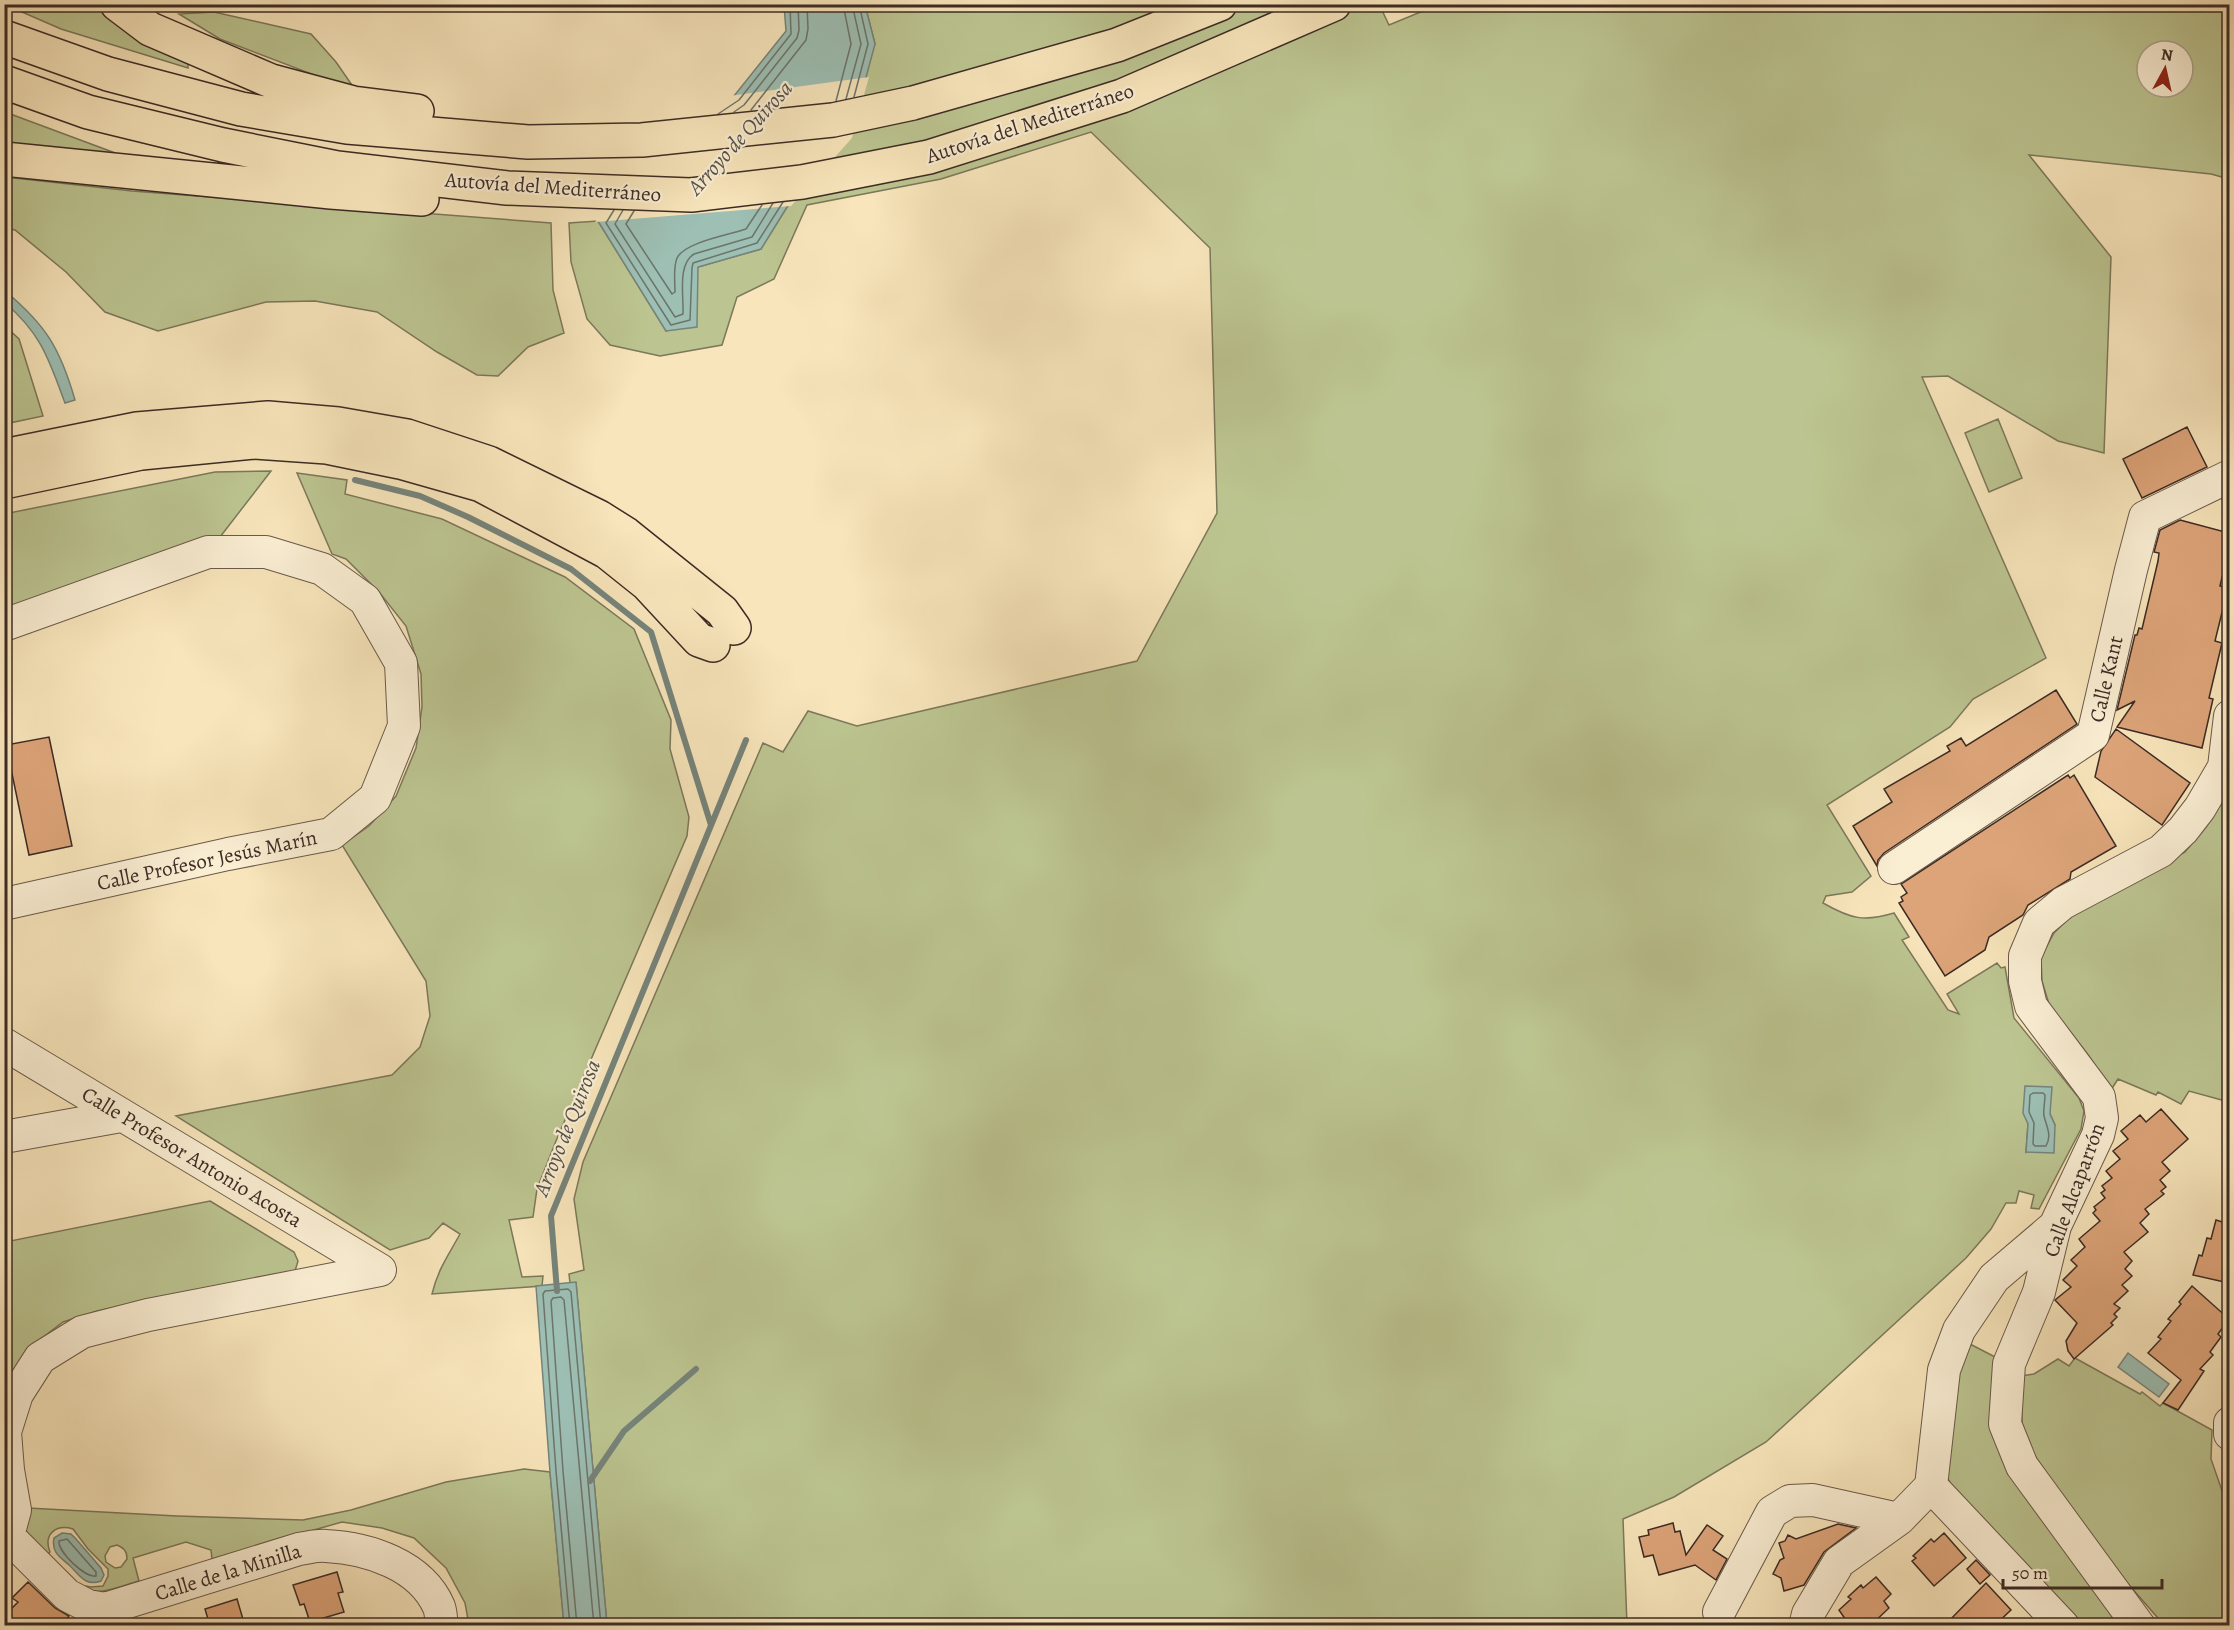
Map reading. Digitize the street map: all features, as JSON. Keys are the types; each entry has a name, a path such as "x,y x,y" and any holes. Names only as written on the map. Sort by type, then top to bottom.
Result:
{"main road":[{"path":"117,4 150,29 350,115"},
{"path":"4,37 108,74 230,106 350,115 582,120 728,113 827,98 975,86 1117,45 1220,4"},
{"name":"Autovía del Mediterráneo","path":"4,82 88,112 223,145 334,180 691,195 802,182 929,157 1122,96 1334,4"},
{"path":"4,159 334,180"},
{"path":"4,456 137,429 268,418 338,424 406,436 489,463 599,517 626,534 722,611 723,636 699,640 647,584 607,552 562,526 481,485 400,462 327,447 253,442 141,453 4,482"}],"street":[{"name":"Calle Kant","path":"1894,868 2092,735 2145,517 2229,476"},
{"name":"Calle Profesor Jesús Marín","path":"4,625 208,552 266,552 322,569 365,600 401,663 404,726 375,798 331,834 228,854 4,904"},
{"name":"Calle Alcaparrón","path":"2139,1626 2022,1466 2005,1424 2009,1364 2039,1292 2055,1226 2098,1135 2102,1118 2099,1097 2031,1006 2025,981 2025,956 2039,923 2063,903 2161,851 2183,830 2200,808 2227,764 2229,716"},
{"name":"Calle Profesor Antonio Acosta","path":"4,1044 380,1270"},
{"path":"4,1137 121,1116"},
{"path":"1805,1626 1808,1614 1839,1562 1899,1519 1931,1486 1944,1370 1959,1330 1994,1278 2055,1226"},
{"name":"Calle de la Minilla","path":"380,1270 104,1326 82,1332 40,1358 17,1394 5,1432 8,1470 15,1510 9,1536 67,1595 88,1606 105,1609 299,1550 324,1546 360,1550 397,1564 422,1582 439,1608 442,1626"},
{"path":"2229,1423 2229,1434"},
{"path":"1931,1486 2063,1626"},
{"path":"1719,1612 1772,1512 1790,1501 1813,1500 1899,1519"}],"green space":[{"path":"1379,4 1389,25 1440,4 2229,5 2229,179 2211,174 2029,155 2111,257 2104,453 2058,441 1948,376 1922,377 2046,658 1973,699 1950,727 1827,805 1871,876 1852,892 1826,896 1823,903 1850,916 1866,918 1894,913 1909,937 1902,940 1948,1010 1959,1014 1947,994 1997,963 2001,968 2005,967 2014,1018 2079,1098 2084,1111 2081,1129 2039,1209 2031,1208 2034,1195 2019,1191 2016,1203 2006,1203 1991,1229 1966,1258 1766,1442 1674,1497 1623,1519 1627,1625 607,1625 576,1283 570,1283 569,1274 584,1270 574,1199 583,1162 763,743 783,752 808,711 857,726 1137,661 1217,513 1210,248 1091,132 941,179 807,205 774,279 737,297 722,345 660,356 610,345 587,319 571,262 569,223 598,221 666,331 698,267 761,249 787,207 875,44 865,5","holes":["2050,1114 2055,1125 2026,1152 2028,1124"]},
{"path":"6,5 93,5 188,59 188,68 61,29"},
{"path":"214,12 311,34 336,62 356,91 220,39 179,14"},
{"path":"5,112 126,157 5,145"},
{"path":"5,177 132,191 551,223 553,290 564,333 528,347 498,376 477,375 437,352 377,312 315,301 266,302 158,331 105,312 66,272 15,230 5,228"},
{"path":"5,326 19,339 43,416 5,424"},
{"path":"1998,419 2022,478 1989,492 1965,433"},
{"path":"271,471 220,537 5,613 4,514 215,472"},
{"path":"297,473 347,480 345,494 442,519 565,577 634,629 671,720 670,749 689,817 687,836 556,1141 537,1189 533,1217 509,1220 522,1277 543,1276 542,1286 432,1294 440,1270 460,1234 443,1223 429,1238 390,1250 176,1116 392,1075 420,1047 430,1016 426,981 342,845 369,826 396,796 416,748 422,707 421,674 406,626 379,592 346,559 332,554"},
{"path":"2229,792 2229,1102 2189,1091 2181,1104 2158,1092 2156,1095 2118,1079 2111,1090 2089,1056 2049,1004 2042,981 2041,957 2054,933 2069,918 2185,852 2206,827"},
{"path":"210,1201 294,1252 298,1261 295,1271 97,1311 63,1322 33,1345 5,1388 5,1242"},
{"path":"1970,1344 1999,1359 2007,1471 2123,1625 2084,1625 1951,1484 1946,1475 1960,1366"},
{"path":"2075,1358 2140,1394 2142,1392 2160,1406 2163,1403 2212,1430 2211,1459 2229,1511 2229,1625 2164,1625 2095,1546 2033,1453 2022,1423 2021,1376 2034,1374 2058,1359 2069,1366"},
{"path":"524,1469 550,1472 564,1625 469,1625 465,1603 446,1568 414,1538 382,1528 342,1522 212,1559 211,1550 186,1542 133,1558 139,1581 111,1590 90,1591 83,1589 86,1586 103,1586 108,1576 108,1569 88,1549 73,1529 61,1528 52,1532 48,1540 50,1552 48,1555 17,1524 28,1508 303,1520 351,1510 446,1482","holes":["117,1545 126,1552 127,1559 121,1567 115,1568 106,1562 105,1556 110,1547"]}],"water":[{"path":"784,5 865,5 875,44 850,137 787,207 761,249 698,267 697,327 666,331 598,221 649,154 734,96 786,31"},
{"path":"4,290 31,315 50,339 75,400 65,403 54,373 36,336 5,303"},
{"path":"2025,1086 2052,1087 2050,1114 2055,1125 2054,1153 2026,1152 2028,1124 2023,1113"},
{"path":"576,1282 607,1625 564,1625 550,1472 536,1286"},
{"path":"2128,1353 2169,1384 2159,1397 2118,1367"},
{"path":"62,1533 71,1534 101,1568 104,1575 101,1581 91,1582 83,1579 57,1554 53,1543 54,1538"}],"pier":[{"path":"869,77 852,138 791,206 595,222 647,152 729,96"}],"building":[{"path":"2187,427 2207,467 2142,498 2123,459"},
{"path":"2180,520 2229,533 2229,548 2220,586 2228,588 2215,641 2222,643 2209,698 2213,699 2202,748 2117,727 2135,701 2117,710 2135,635 2139,628 2142,629 2158,561 2159,553 2154,552 2160,530"},
{"path":"2056,690 2077,724 1884,853 1878,860 1877,866 1853,826 1892,802 1884,789 1950,751 1947,746 1961,738 1966,746"},
{"path":"2116,729 2190,783 2162,825 2095,777 2101,751"},
{"path":"49,737 72,846 29,855 6,745"},
{"path":"2068,775 2070,778 2074,775 2116,846 2071,872 2070,879 2028,905 2023,915 1989,937 1985,950 1945,976 1899,903 1903,901 1901,897 1907,893 1901,884"},
{"path":"2161,1109 2188,1139 2162,1162 2170,1171 2160,1180 2166,1187 2161,1191 2164,1194 2145,1209 2149,1214 2140,1223 2148,1232 2124,1252 2132,1261 2125,1269 2132,1276 2122,1285 2128,1291 2114,1304 2120,1308 2114,1314 2117,1317 2111,1323 2113,1325 2074,1359 2068,1351 2066,1341 2077,1323 2055,1300 2071,1287 2063,1280 2077,1266 2071,1260 2085,1247 2079,1239 2100,1221 2093,1213 2096,1210 2094,1207 2105,1198 2101,1193 2105,1190 2102,1186 2112,1178 2106,1171 2120,1159 2113,1151 2128,1139 2121,1131 2140,1115 2146,1122"},
{"path":"2216,1220 2229,1224 2229,1283 2193,1275 2207,1238 2211,1239"},
{"path":"2192,1286 2229,1319 2218,1334 2221,1337 2210,1352 2213,1355 2200,1369 2204,1371 2178,1410 2163,1403 2181,1380 2148,1353 2161,1339 2158,1337 2171,1321 2168,1319"},
{"path":"1673,1523 1675,1532 1680,1531 1686,1555 1707,1525 1723,1536 1713,1550 1727,1559 1716,1580 1695,1565 1659,1575 1653,1555 1644,1557 1639,1537 1649,1535 1648,1530"},
{"path":"1838,1524 1856,1528 1824,1552 1804,1585 1784,1591 1781,1578 1773,1574 1780,1560 1784,1558 1779,1543 1785,1541 1788,1535 1796,1539"},
{"path":"1944,1533 1966,1558 1934,1586 1912,1561 1916,1558 1913,1556 1931,1539 1934,1542"},
{"path":"1976,1560 1990,1575 1980,1584 1967,1569"},
{"path":"337,1572 343,1592 338,1593 344,1612 310,1622 304,1604 300,1605 293,1585"},
{"path":"1876,1577 1891,1594 1884,1601 1889,1608 1870,1626 1850,1626 1839,1610 1851,1599 1848,1597 1861,1585 1863,1588"},
{"path":"28,1582 55,1608 69,1616 61,1626 4,1626 4,1616 18,1602 12,1598"},
{"path":"1986,1583 2011,1610 1994,1626 1944,1626"},
{"path":"237,1599 245,1626 210,1626 205,1609"}],"waterway":[{"path":"355,480 420,496 468,517 571,569 651,632 711,825"},
{"name":"Arroyo de Quirosa","path":"557,1291 551,1216 746,740"},
{"path":"590,1481 624,1431 696,1369"}]}
